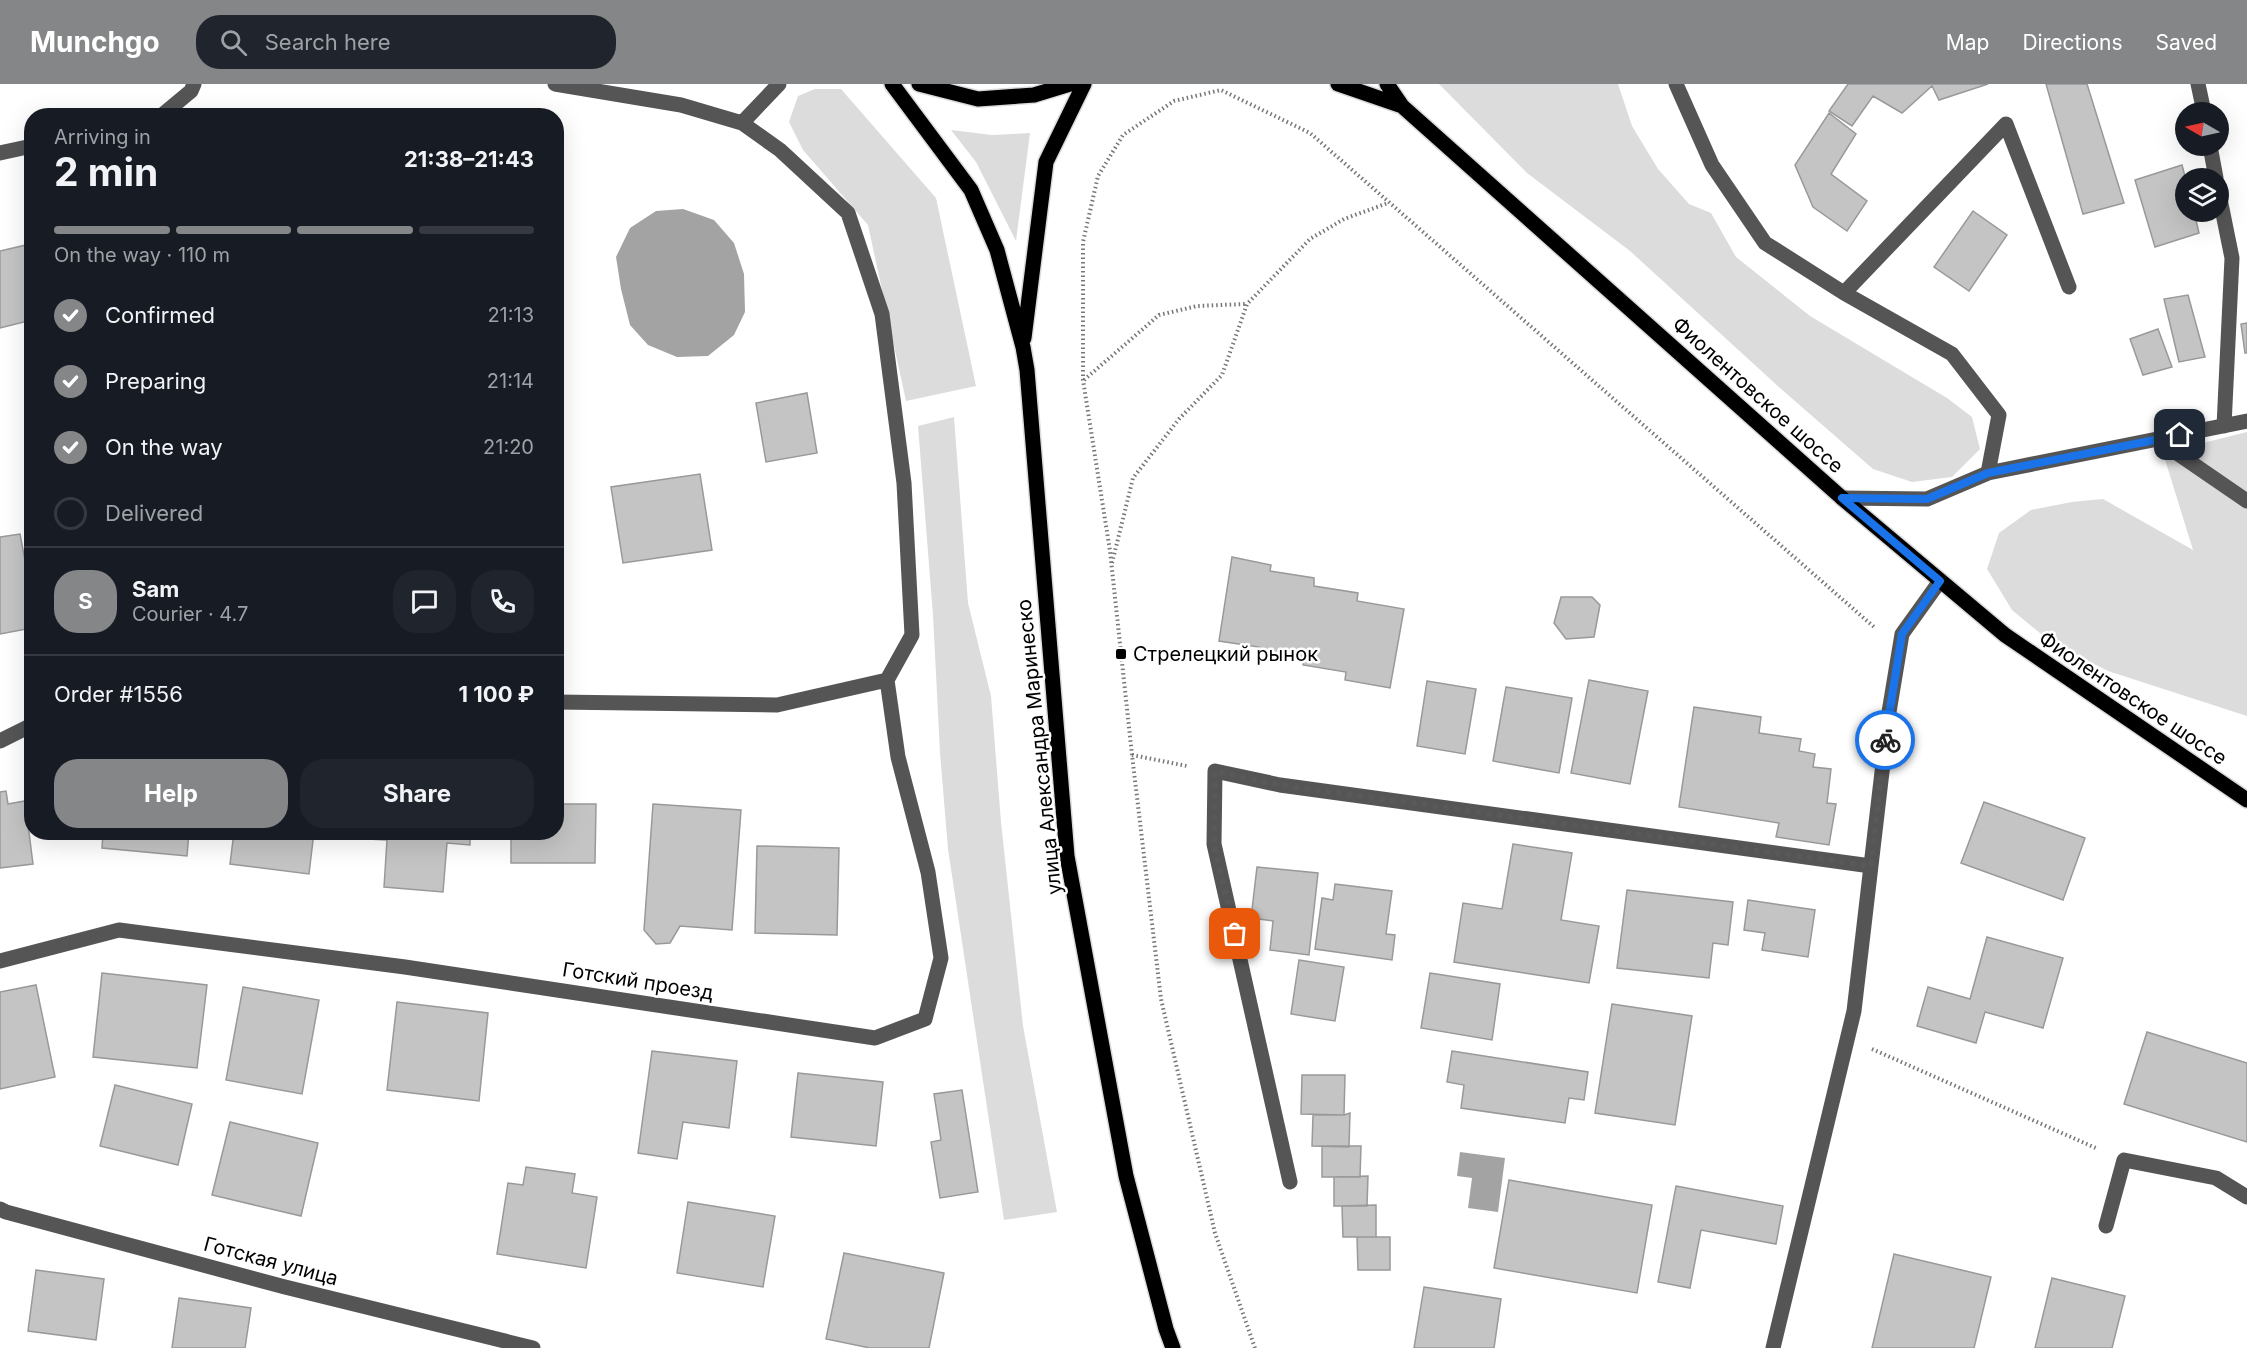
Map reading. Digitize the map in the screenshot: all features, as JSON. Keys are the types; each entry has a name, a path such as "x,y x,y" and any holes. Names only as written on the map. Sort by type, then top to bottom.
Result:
{"main road":[{"name":"улица Александра Маринеско","path":"892,84 971,190 997,250 1023,347 1027,370 1067,856 1126,1176 1173,1348"},
{"path":"919,84 978,99 1034,96 1070,84"},
{"name":"улица Александра Маринеско","path":"1023,347 1047,162 1084,84"},
{"name":"Фиолентовское шоссе","path":"1338,84 1402,106"},
{"name":"Фиолентовское шоссе","path":"1388,84 1402,106 1842,498 1940,581 2005,635 2247,800"}],"street":[{"path":"171,108 191,92 194,84"},
{"path":"555,84 681,105 742,123 780,150 848,213 882,314 904,483 912,635 888,680 777,705 564,702"},
{"path":"742,123 779,84"},
{"path":"1676,84 1712,165 1766,243 1844,293 1952,354 1999,415 1988,473"},
{"path":"2198,84 2202,102"},
{"path":"1844,293 2006,124 2069,287"},
{"path":"0,153 24,148"},
{"path":"2224,426 2232,258 2225,222"},
{"path":"1842,498 1927,499 1988,473 2247,421"},
{"path":"2157,440 2247,501"},
{"path":"1773,1348 1854,1011 1888,712 1902,634 1940,581"},
{"name":"Готский проезд","path":"0,960 119,930 405,967 875,1038 925,1019 941,958 928,872 898,757 888,680"},
{"path":"0,741 24,729"},
{"path":"1290,1182 1214,844 1215,771 1280,785 1871,866"},
{"path":"2106,1226 2124,1160 2216,1178 2247,1197"},
{"name":"Готская улица","path":"0,1209 285,1287 533,1348"}],"path":[{"path":"1255,1348 1215,1233 1161,999 1111,567 1083,380 1083,242 1098,176 1123,135 1174,100 1221,90 1310,134 1874,626 1873,638"},
{"path":"1111,567 1133,478 1179,419 1222,375 1247,304 1310,239 1344,219 1389,203"},
{"path":"1083,380 1159,315 1197,306 1247,304"},
{"path":"1132,755 1215,771"},
{"path":"1847,1038 2124,1160"}],"shaded area":[{"path":"1439,84 1618,84 1632,126 1658,169 1689,204 1711,213 1736,257 1810,316 1947,398 1972,417 1980,449 1952,477 1912,482 1873,469 1780,388 1630,251 1527,173"},
{"path":"815,89 841,89 936,198 976,386 906,401 868,225 803,150 789,122 798,96"},
{"path":"951,130 992,135 1030,133 1016,241 976,162"},
{"path":"683,209 714,220 734,243 744,274 745,312 734,335 708,356 677,357 648,345 630,325 621,289 616,257 630,228 656,211"},
{"path":"954,417 968,603 991,696 1001,822 1023,1026 1057,1212 1004,1220 948,849 918,426"},
{"path":"2247,432 2247,716 2108,671 2052,643 2012,610 1987,569 1999,533 2031,510 2103,499 2193,550 2163,453"},
{"path":"1460,1152 1505,1158 1498,1212 1468,1208 1472,1178 1457,1176"}],"building":[{"path":"1848,84 1988,84 1939,100 1932,86 1902,113 1873,96 1852,126 1829,111"},
{"path":"2046,84 2087,84 2124,203 2083,214"},
{"path":"1829,113 1856,134 1831,174 1867,201 1847,231 1813,207 1795,165"},
{"path":"2182,165 2183,168 2175,168 2175,222 2196,222 2199,233 2155,247 2135,180"},
{"path":"1973,211 2007,235 1969,291 1934,267"},
{"path":"24,245 24,322 0,328 0,251"},
{"path":"2188,295 2205,357 2179,362 2164,299"},
{"path":"2247,323 2247,353 2245,353 2241,324"},
{"path":"2158,329 2172,367 2143,375 2130,339"},
{"path":"807,393 817,453 766,462 756,403"},
{"path":"700,474 712,550 623,563 611,487"},
{"path":"20,534 24,555 24,630 0,634 0,537"},
{"path":"1232,557 1271,565 1270,571 1314,578 1314,586 1358,593 1357,601 1404,609 1390,688 1345,680 1346,672 1303,665 1304,658 1258,651 1259,647 1219,641"},
{"path":"1561,597 1592,597 1600,605 1594,637 1566,639 1554,623"},
{"path":"1589,680 1648,691 1630,784 1571,773"},
{"path":"1427,681 1476,689 1465,754 1417,746"},
{"path":"1506,687 1572,698 1559,773 1493,761"},
{"path":"1694,707 1761,717 1759,733 1801,739 1799,751 1815,754 1813,767 1831,769 1827,803 1836,804 1829,845 1776,837 1779,823 1679,807"},
{"path":"6,791 8,804 24,801 24,840 30,840 33,864 0,868 0,792"},
{"path":"1984,802 2085,838 2063,900 1961,863"},
{"path":"564,804 596,804 595,863 511,863 511,840 564,840"},
{"path":"653,804 741,810 732,930 680,926 670,943 656,944 644,930"},
{"path":"102,840 188,840 187,856 102,848"},
{"path":"233,840 313,840 309,874 230,864"},
{"path":"387,840 470,840 470,845 447,843 443,892 384,887"},
{"path":"1513,844 1572,853 1561,920 1599,926 1589,983 1454,962 1463,903 1502,909"},
{"path":"757,846 839,848 837,935 755,933"},
{"path":"1257,867 1318,873 1309,955 1270,950 1273,921 1251,918"},
{"path":"1335,884 1392,891 1386,934 1395,935 1392,960 1315,949 1322,898 1333,900"},
{"path":"1627,890 1733,902 1728,945 1713,943 1709,978 1617,968"},
{"path":"1748,900 1815,910 1808,957 1762,950 1765,933 1744,930"},
{"path":"1987,937 2063,958 2043,1028 1985,1012 1976,1043 1917,1026 1928,987 1970,999"},
{"path":"1299,960 1344,967 1335,1021 1291,1014"},
{"path":"102,973 207,985 197,1068 93,1057"},
{"path":"1430,973 1500,984 1492,1040 1421,1028"},
{"path":"36,985 55,1077 0,1089 0,992"},
{"path":"243,987 319,1000 302,1094 226,1080"},
{"path":"397,1002 488,1013 479,1101 387,1090"},
{"path":"1612,1004 1692,1016 1675,1125 1595,1113"},
{"path":"2147,1032 2247,1063 2247,1142 2124,1104"},
{"path":"652,1051 737,1061 729,1128 683,1122 677,1159 638,1153"},
{"path":"1452,1051 1588,1072 1584,1100 1569,1098 1565,1123 1461,1108 1464,1085 1447,1082"},
{"path":"798,1073 883,1082 876,1146 791,1137"},
{"path":"1302,1075 1345,1075 1344,1115 1301,1114"},
{"path":"115,1085 192,1104 178,1165 100,1146"},
{"path":"962,1090 978,1192 940,1198 931,1142 941,1140 934,1094"},
{"path":"1350,1113 1349,1147 1312,1146 1313,1115"},
{"path":"230,1122 318,1143 301,1216 212,1195"},
{"path":"1322,1146 1361,1146 1360,1177 1322,1177"},
{"path":"526,1167 575,1174 572,1193 597,1197 586,1268 497,1254 508,1183 523,1185"},
{"path":"1368,1176 1367,1206 1334,1206 1334,1177"},
{"path":"1509,1180 1652,1205 1637,1293 1494,1268"},
{"path":"1676,1186 1783,1206 1776,1244 1701,1230 1690,1288 1658,1282"},
{"path":"688,1202 775,1216 763,1287 677,1273"},
{"path":"1376,1205 1376,1237 1343,1237 1342,1206"},
{"path":"1357,1237 1390,1237 1390,1270 1358,1270"},
{"path":"844,1253 944,1273 929,1348 870,1348 826,1339"},
{"path":"1894,1254 1991,1277 1974,1348 1872,1348"},
{"path":"36,1270 104,1279 96,1340 28,1331"},
{"path":"2052,1278 2125,1296 2112,1348 2035,1348"},
{"path":"1424,1287 1501,1299 1494,1348 1414,1348"},
{"path":"179,1298 251,1308 245,1348 172,1348"}],"way so far":[{"path":"1235,934 1214,844 1215,771 1280,785 1871,866 1885,740"}],"place":[{"name":"Стрелецкий рынок","path":"1121,654"}],"route":[{"path":"1885,740 1902,634 1940,581 1842,498 1927,499 1988,473 2180,435"}]}
